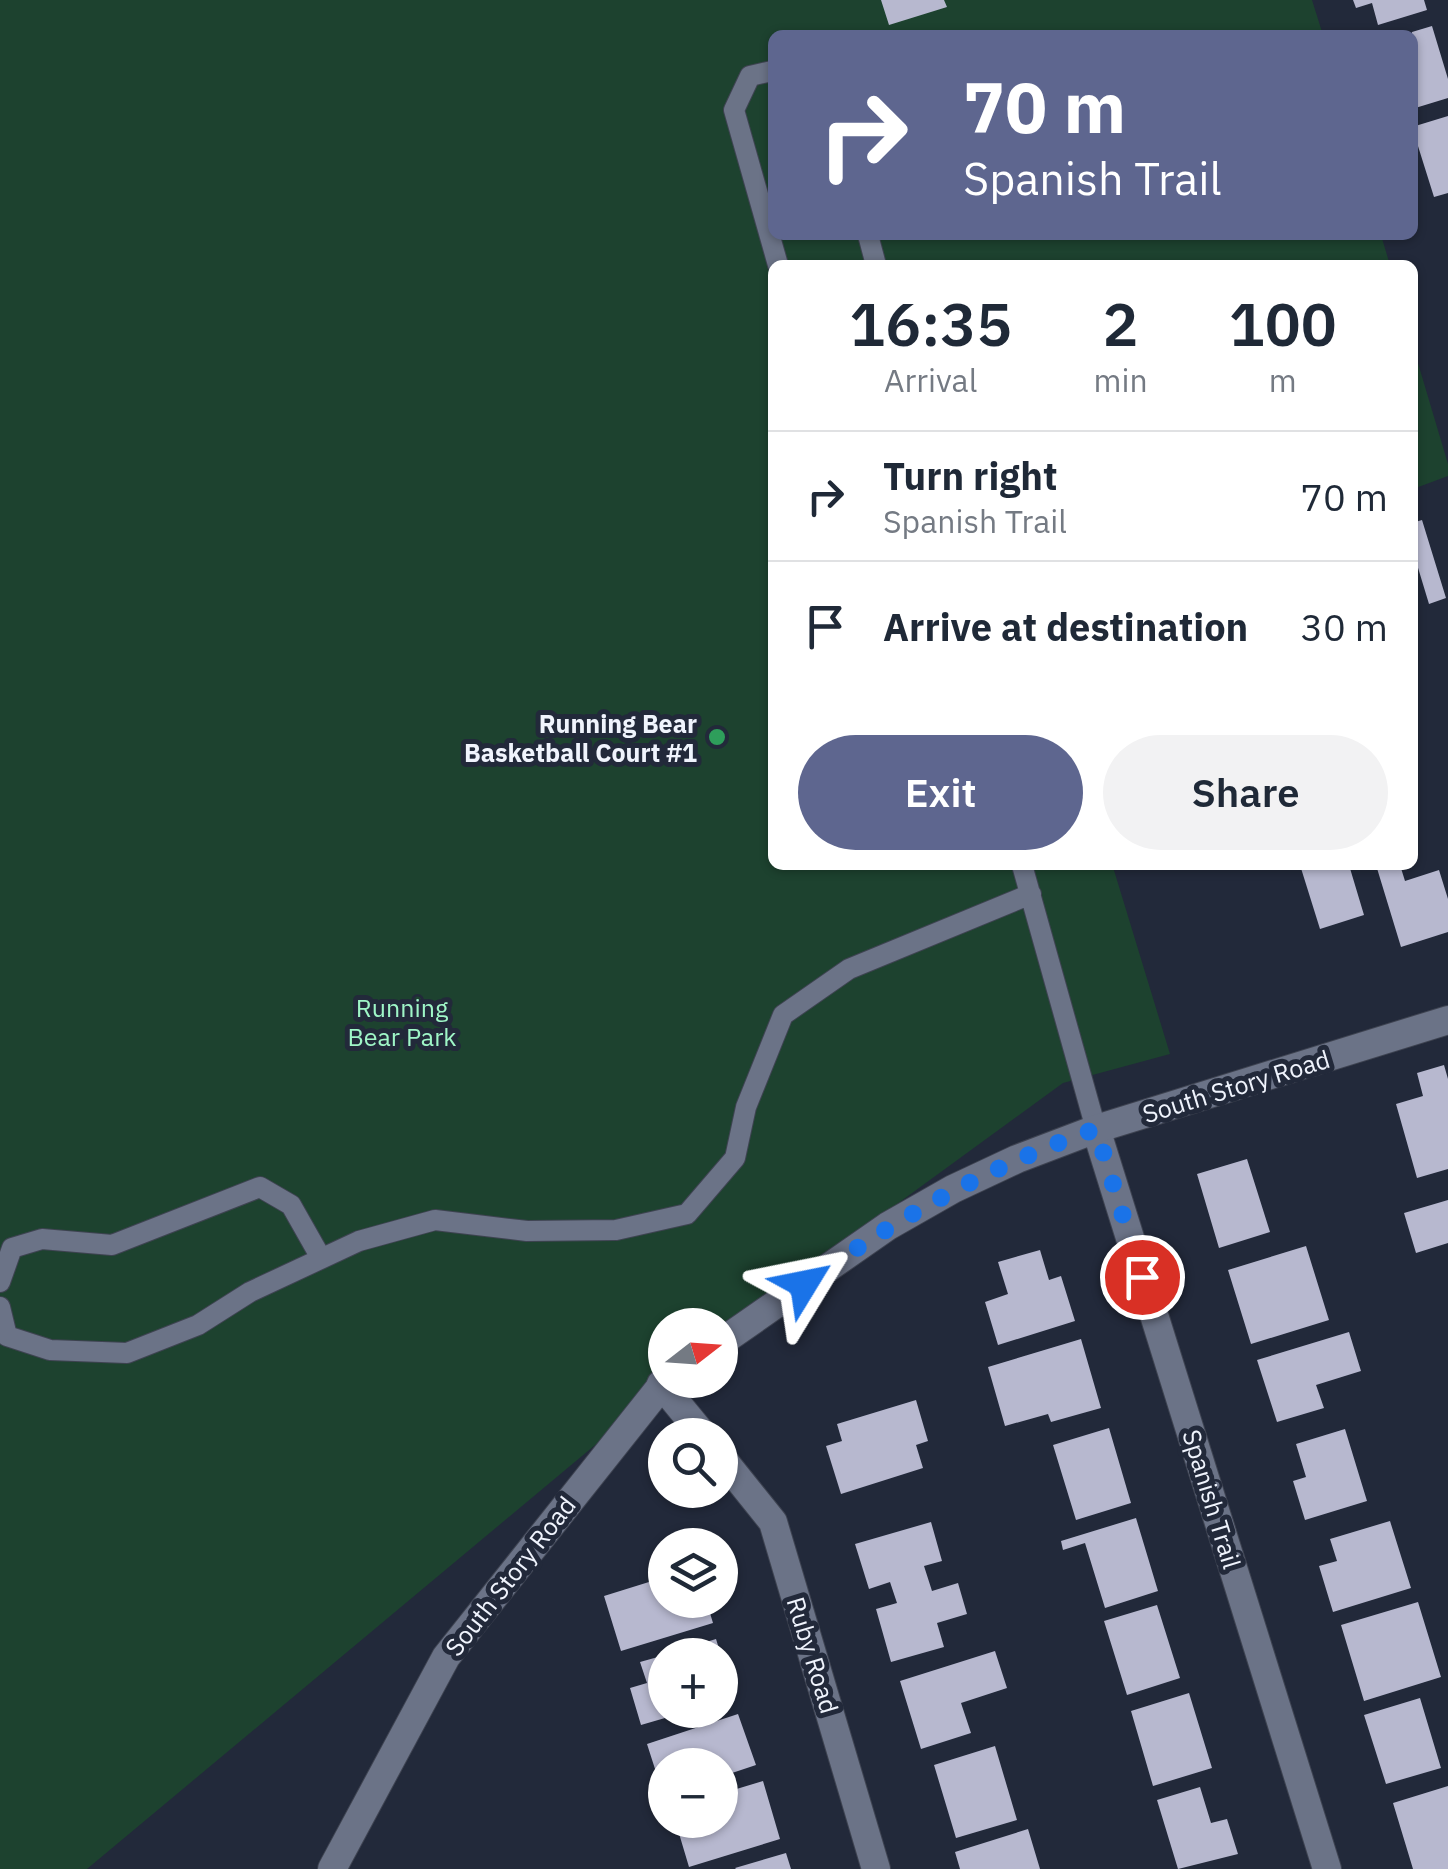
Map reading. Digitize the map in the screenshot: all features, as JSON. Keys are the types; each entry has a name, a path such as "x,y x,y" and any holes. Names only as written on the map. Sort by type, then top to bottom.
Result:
{"main road":[{"name":"South Story Road","path":"738,1330 888,1226 952,1188 1096,1129 1448,1020"},
{"name":"Spanish Trail","path":"1096,1129 1327,1869"},
{"name":"South Story Road","path":"332,1869 446,1657 651,1398"},
{"name":"Ruby Road","path":"738,1478 774,1522 876,1869"},
{"name":"South Story Road","path":"349,1869 350,1840"}],"lane":[{"path":"768,72 750,76 734,110 768,230"},
{"path":"1024,870 1096,1129"},
{"path":"0,1307 7,1336 50,1350 127,1353 198,1325 250,1292 359,1240 435,1220 527,1230 616,1230 687,1214 735,1158 746,1107 783,1016 849,969 1031,894"},
{"path":"0,1282 12,1248 42,1239 112,1245 260,1188 292,1205 321,1258"}],"green space":[{"name":"Running Bear Park","path":"0,0 1312,0 1321,30 768,30 768,240 1382,240 1388,260 768,260 768,870 1114,870 1170,1054 1063,1083 801,1274 738,1326 738,1308 648,1308 648,1398 651,1398 87,1869 0,1869"},
{"path":"1418,363 1448,464 1448,476 1418,487"}],"building":[{"path":"881,0 944,0 947,7 889,25"},
{"path":"1353,0 1424,0 1427,10 1378,25 1372,3 1356,8"},
{"path":"1432,26 1448,79 1448,98 1418,107 1418,30"},
{"path":"1448,116 1448,193 1434,197 1418,146 1418,125"},
{"path":"1422,520 1446,598 1429,604 1418,568 1418,521"},
{"path":"1302,870 1350,870 1364,915 1320,929"},
{"path":"1378,870 1402,870 1405,881 1439,870 1448,899 1448,932 1401,947"},
{"path":"1444,1065 1448,1079 1448,1169 1417,1178 1396,1104 1423,1096 1417,1073"},
{"path":"1247,1159 1270,1232 1219,1248 1197,1174"},
{"path":"1448,1200 1448,1243 1416,1253 1404,1213"},
{"path":"1306,1246 1329,1320 1251,1344 1228,1270"},
{"path":"1040,1250 1049,1280 1061,1276 1075,1321 998,1345 985,1302 1008,1294 998,1262"},
{"path":"1349,1332 1361,1371 1316,1385 1324,1408 1277,1422 1257,1360"},
{"path":"1081,1339 1101,1408 1051,1422 1048,1414 1005,1426 988,1367"},
{"path":"916,1400 928,1441 916,1445 923,1468 841,1494 826,1446 842,1441 837,1424"},
{"path":"1109,1428 1131,1503 1076,1520 1053,1445"},
{"path":"1345,1429 1367,1501 1305,1520 1293,1481 1306,1477 1296,1444"},
{"path":"1136,1518 1158,1591 1105,1608 1085,1543 1063,1550 1061,1541"},
{"path":"1390,1521 1411,1588 1333,1612 1319,1566 1337,1561 1330,1539"},
{"path":"931,1522 942,1561 924,1566 932,1591 958,1583 967,1614 937,1623 944,1647 891,1662 876,1609 897,1603 890,1582 869,1589 855,1544"},
{"path":"648,1582 648,1618 711,1618 713,1623 664,1638 648,1638 648,1643 621,1651 604,1596"},
{"path":"1418,1602 1441,1677 1364,1701 1341,1625"},
{"path":"1157,1605 1180,1678 1127,1695 1104,1621"},
{"path":"995,1651 1007,1688 961,1703 971,1733 921,1749 900,1681"},
{"path":"648,1660 648,1723 641,1725 630,1688 647,1683 640,1662"},
{"path":"1189,1693 1212,1768 1153,1786 1131,1711"},
{"path":"1420,1698 1441,1768 1386,1784 1364,1715"},
{"path":"738,1714 756,1765 738,1771 738,1748 648,1748 647,1744 696,1728 738,1728"},
{"path":"995,1746 1017,1820 956,1838 934,1765"},
{"path":"763,1781 780,1839 689,1867 680,1838 738,1838 738,1789"},
{"path":"1448,1786 1448,1869 1413,1869 1393,1803"},
{"path":"1200,1787 1211,1823 1227,1819 1238,1854 1178,1869 1157,1800"},
{"path":"1028,1829 1040,1869 960,1869 955,1852"},
{"path":"786,1853 791,1869 735,1868"}],"place":[{"name":"Running Bear Basketball Court #1","path":"717,737"}],"route":[{"path":"804,1284 952,1188 1096,1129 1142,1277"}]}
